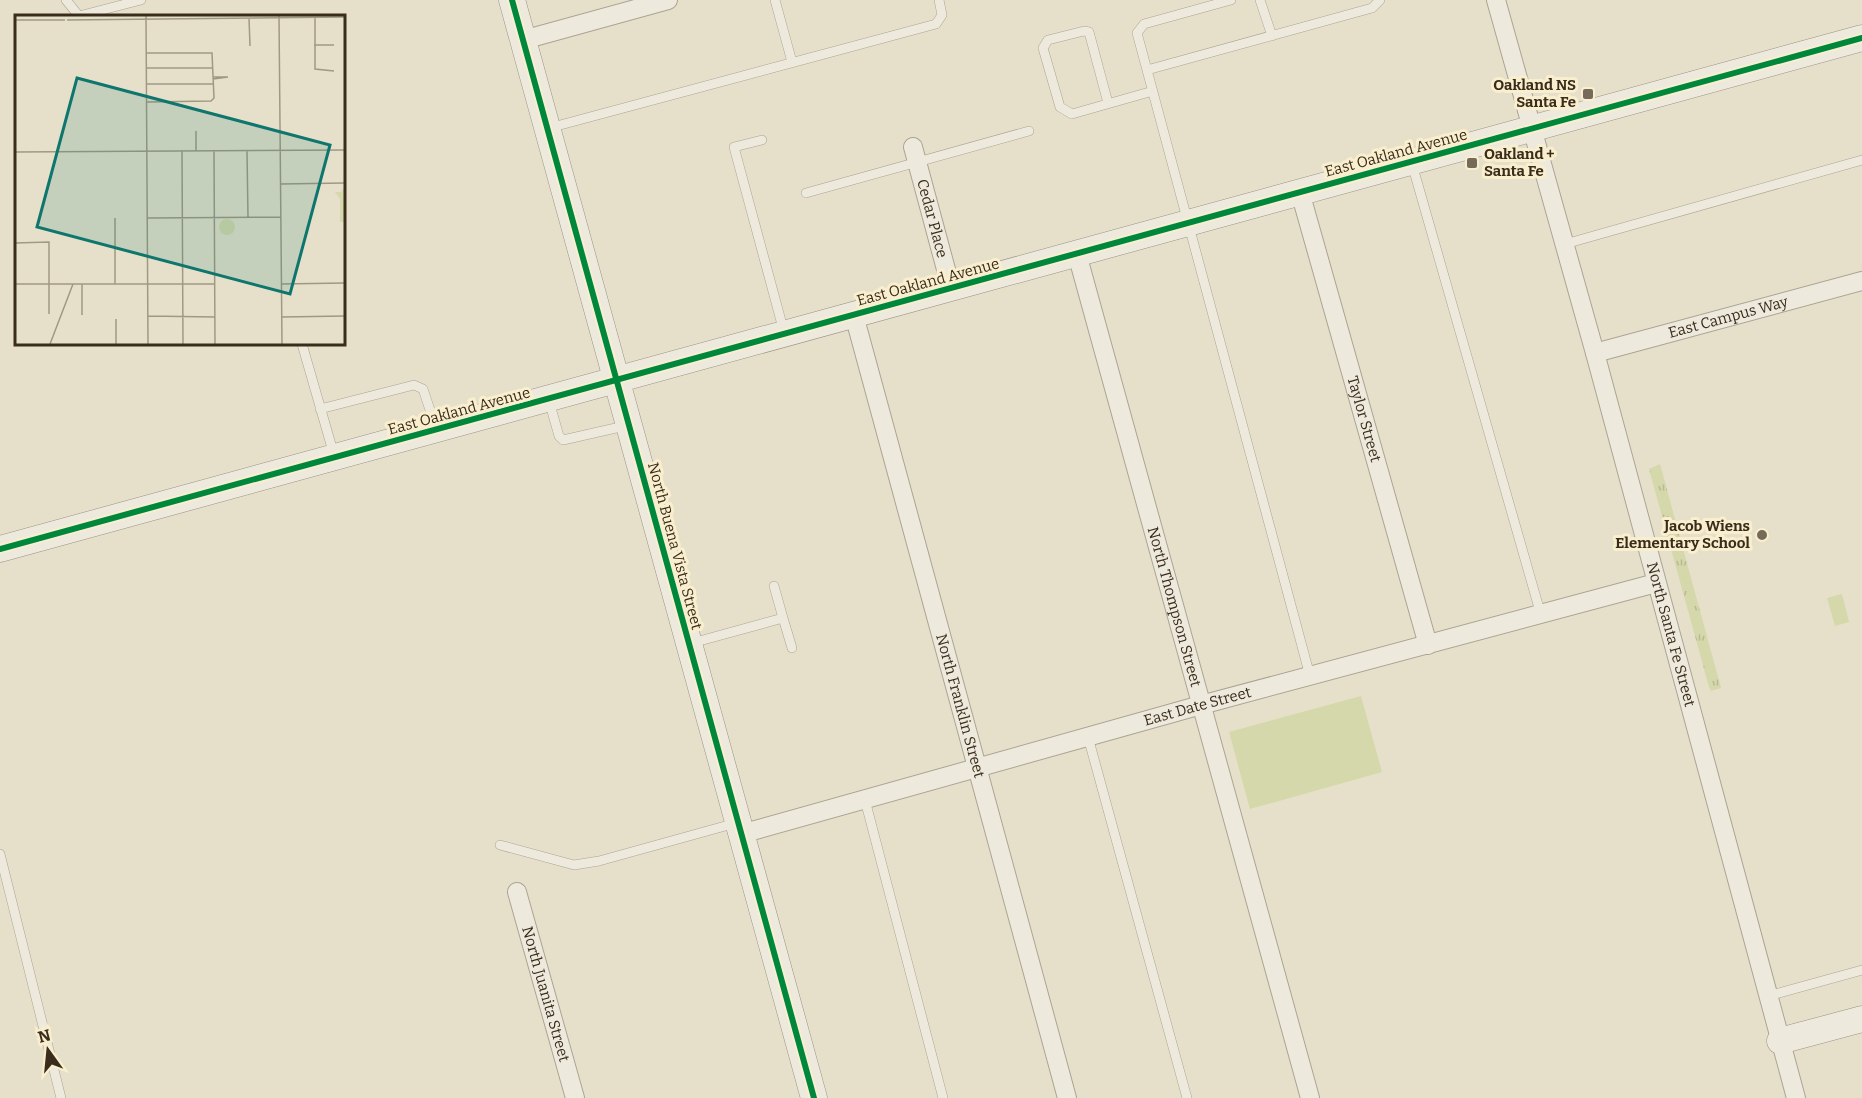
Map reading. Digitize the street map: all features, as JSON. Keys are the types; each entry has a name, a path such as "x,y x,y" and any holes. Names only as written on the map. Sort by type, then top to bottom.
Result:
{"street":[{"name":"North Buena Vista Street","path":"512,0 814,1098"},
{"path":"523,40 668,0"},
{"name":"North Santa Fe Street","path":"1496,0 1595,353 1796,1098"},
{"name":"East Oakland Avenue","path":"0,549 1862,38"},
{"name":"Cedar Place","path":"915,154 951,288"},
{"name":"Taylor Street","path":"1300,192 1428,645"},
{"name":"North Thompson Street","path":"1077,254 1310,1098"},
{"name":"East Campus Way","path":"1595,353 1862,280"},
{"name":"North Franklin Street","path":"854,315 1067,1098"},
{"name":"East Date Street","path":"740,828 865,800 1201,705 1656,584"},
{"name":"North Juanita Street","path":"517,892 575,1098"},
{"path":"1780,1041 1862,1019"}],"lane":[{"path":"66,0 78,15"},
{"path":"83,15 141,0"},
{"path":"775,0 792,62"},
{"path":"548,128 936,24 942,15 939,0"},
{"path":"1231,0 1144,24 1137,33 1310,676"},
{"path":"1260,0 1272,36"},
{"path":"1147,70 1372,8 1380,0"},
{"path":"1108,103 1089,32 1084,31 1048,40 1044,44 1060,107 1065,112 1072,114 1153,91"},
{"path":"806,194 915,154 1029,131"},
{"path":"762,140 734,147 785,334"},
{"path":"1565,244 1862,160"},
{"path":"1411,162 1541,615"},
{"path":"302,345 334,458"},
{"path":"320,409 414,385 423,389 436,430"},
{"path":"548,399 559,436 563,440 630,425"},
{"path":"774,586 792,648"},
{"path":"689,643 783,618"},
{"path":"1088,737 1187,1098"},
{"path":"865,800 943,1098"},
{"path":"500,845 574,865 740,828"},
{"path":"0,854 61,1098"},
{"path":"1768,996 1862,970"}],"green space":[{"path":"1660,464 1721,688 1711,691 1649,469"},
{"path":"1842,594 1849,622 1835,626 1827,598"},
{"path":"1361,696 1382,772 1250,809 1229,732"}],"cycle path":[{"path":"512,0 814,1098"},
{"path":"0,549 1862,38"}],"place":[{"name":"Oakland NS Santa Fe","path":"1588,94"},
{"name":"Oakland + Santa Fe","path":"1472,163"},
{"name":"Jacob Wiens Elementary School","path":"1762,535"}]}
